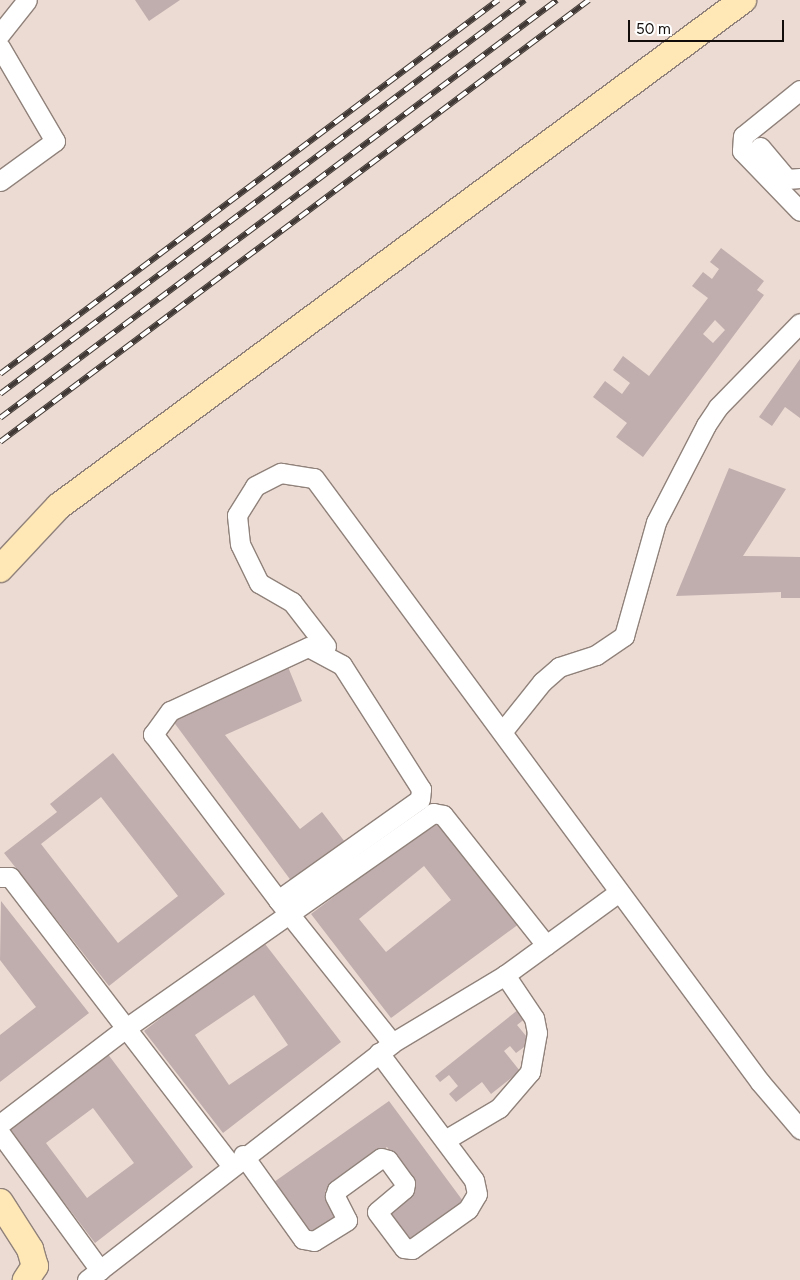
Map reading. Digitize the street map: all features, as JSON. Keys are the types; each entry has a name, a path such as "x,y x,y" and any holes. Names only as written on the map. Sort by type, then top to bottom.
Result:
{"street":[{"path":"0,34 27,0"},
{"path":"0,569 59,506 743,0"},
{"path":"0,47 54,141 0,181"},
{"path":"800,90 743,136 742,151 800,211"},
{"path":"760,146 787,179 800,178"},
{"path":"502,732 542,682 558,667 596,655 624,636 656,522 706,425 718,407 800,323"},
{"path":"326,646 292,602 259,583 240,544 237,514 255,486 281,473 314,478 620,892 800,1129"},
{"path":"0,877 10,877 126,1028 303,1239 314,1241 347,1220 335,1196 337,1190 381,1158 388,1160 405,1183 404,1189 377,1212 404,1248 412,1249 468,1209 477,1194 474,1180 445,1140 385,1048 283,906 153,734 170,711 308,646 342,665 421,789 420,799 283,906 126,1028 0,1124"},
{"path":"283,906 433,813 443,814 546,945"},
{"path":"0,1133 94,1275 237,1160 385,1048 505,975 620,892"},
{"path":"445,1140 498,1108 530,1072 537,1033 534,1018 505,975"},
{"path":"0,1202 30,1249 35,1266 26,1280"}],"building":[{"path":"135,0 180,0 149,21"},
{"path":"721,248 764,281 757,290 764,295 643,457 616,437 627,423 593,397 605,381 622,394 630,383 613,370 623,356 649,376 708,298 692,286 703,272 712,279 719,269 710,262","holes":["715,320 725,330 713,343 703,334"]},
{"path":"800,359 800,418 785,407 772,426 759,417"},
{"path":"729,468 786,489 743,556 800,557 800,598 781,598 781,592 676,596"},
{"path":"286,662 302,701 225,735 300,829 322,812 345,842 292,882 170,717"},
{"path":"113,753 225,894 109,986 4,853 57,812 50,804","holes":["101,797 178,896 118,943 41,844"]},
{"path":"437,819 519,924 391,1018 311,914","holes":["424,866 451,900 386,952 359,919"]},
{"path":"1,901 89,1013 0,1082 0,1035 36,1007 0,960"},
{"path":"262,940 341,1042 223,1133 144,1031","holes":["254,995 288,1045 229,1085 195,1035"]},
{"path":"519,1009 526,1018 517,1025 531,1042 516,1053 510,1046 504,1051 520,1071 491,1094 482,1082 456,1102 449,1094 458,1086 449,1075 440,1082 435,1076"},
{"path":"107,1053 193,1167 95,1243 9,1130","holes":["93,1108 134,1163 87,1198 46,1143"]},
{"path":"389,1101 463,1201 407,1242 384,1209 415,1186 387,1147 325,1191 342,1215 313,1236 274,1182"}],"railway":[{"path":"0,374 498,0"},
{"path":"0,394 525,0"},
{"path":"0,418 557,0"},
{"path":"0,442 589,0"}]}
